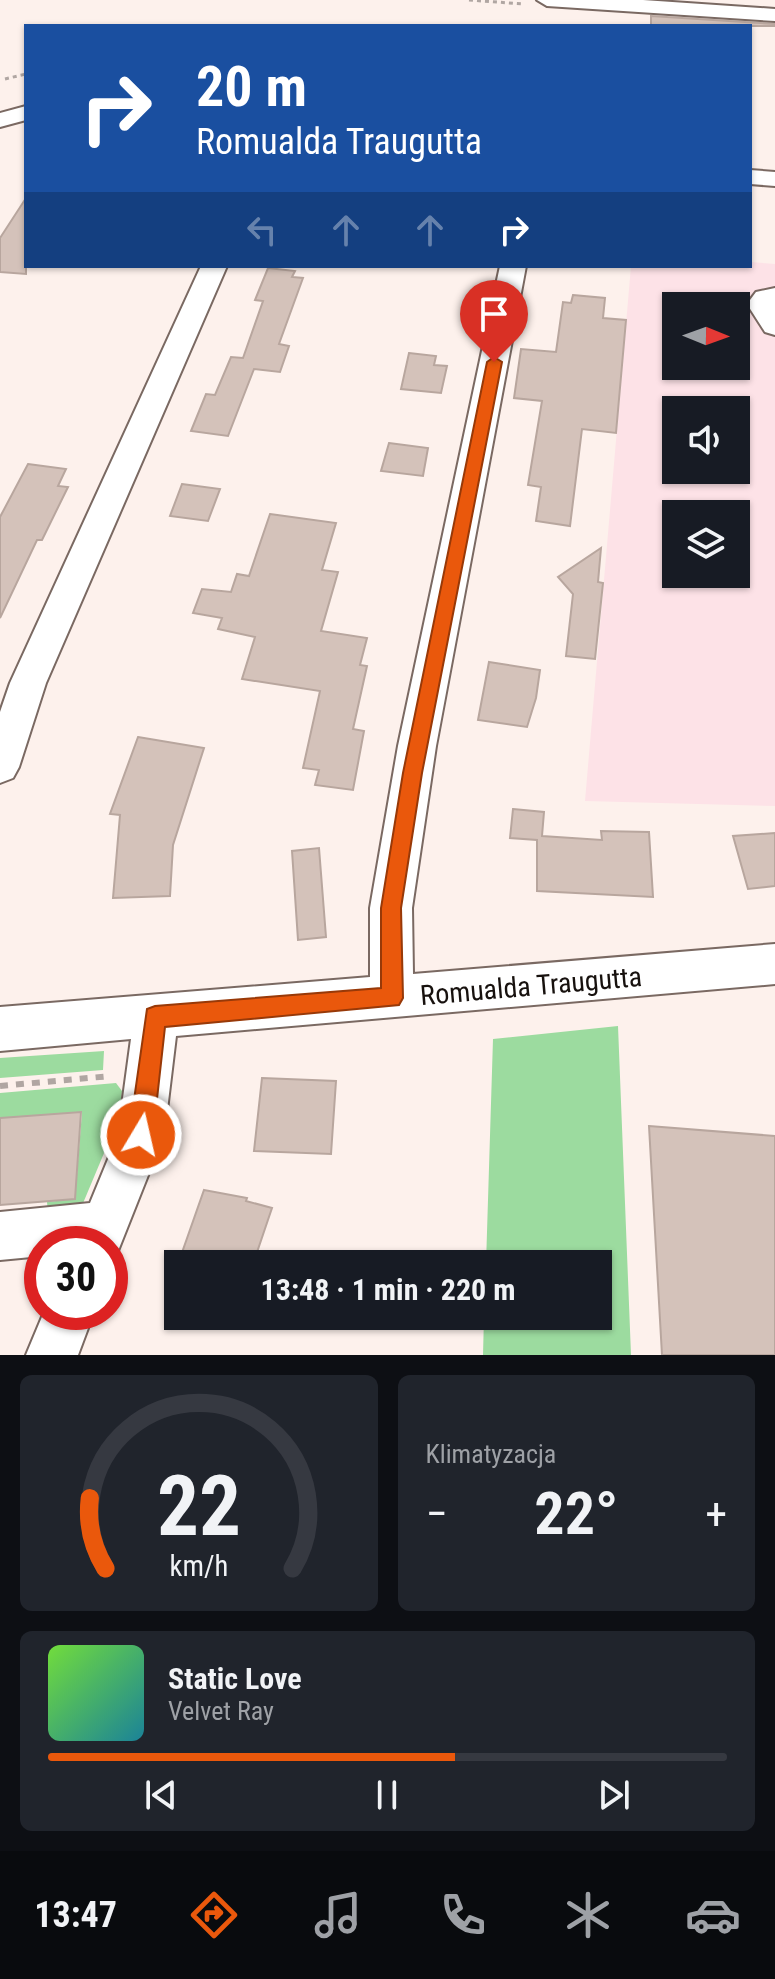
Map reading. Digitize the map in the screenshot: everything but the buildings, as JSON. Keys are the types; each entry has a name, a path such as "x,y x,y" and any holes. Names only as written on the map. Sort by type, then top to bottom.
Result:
{"street":[{"path":"547,0 734,6 775,15"},
{"path":"579,24 584,3"},
{"path":"0,120 24,114"},
{"path":"752,177 775,179"},
{"path":"0,767 28,683 213,268"},
{"path":"392,998 391,908 417,746 513,268"},
{"path":"775,297 766,298 761,304 775,326"},
{"name":"Romualda Traugutta","path":"0,1029 775,964"},
{"path":"104,1226 141,1135 155,1017"},
{"path":"0,1236 24,1236"},
{"path":"52,1355 62,1330"}],"path":[{"path":"5,79 24,74"},
{"path":"0,1086 127,1075"}],"shaded area":[{"path":"752,262 775,264 775,806 585,801 631,268 752,268"}],"green space":[{"path":"618,1026 631,1355 483,1355 484,1330 612,1330 612,1250 486,1250 493,1039"},
{"path":"104,1051 103,1070 0,1078 0,1058"},
{"path":"116,1083 122,1091 120,1115 81,1208 48,1212 47,1202 75,1199 82,1112 0,1118 0,1093"}],"route":[{"path":"141,1135 151,1074 155,1017 392,998 391,908 412,773 494,362"}]}
